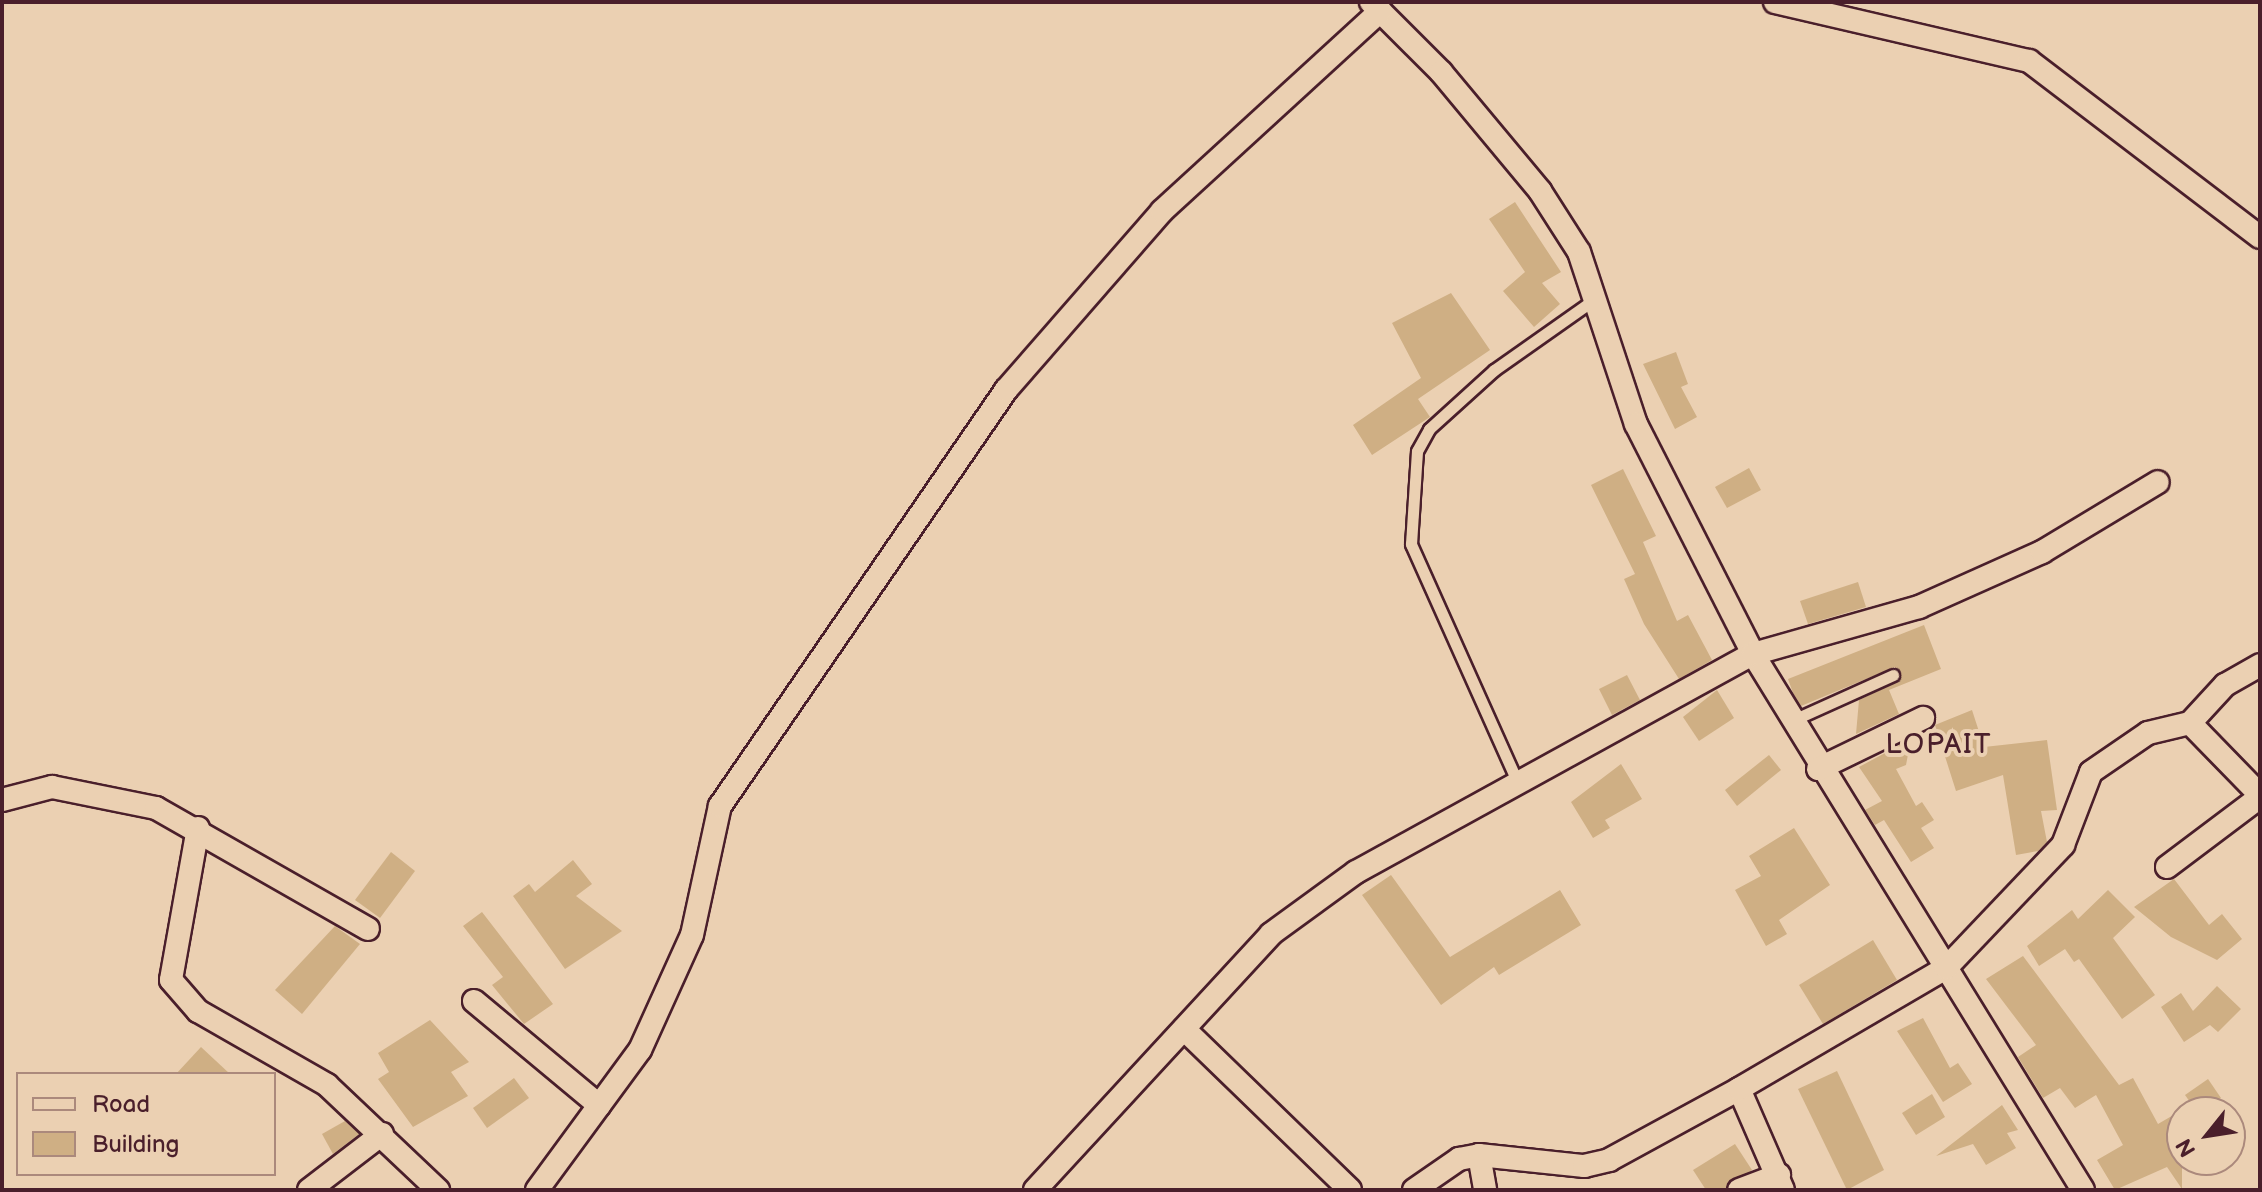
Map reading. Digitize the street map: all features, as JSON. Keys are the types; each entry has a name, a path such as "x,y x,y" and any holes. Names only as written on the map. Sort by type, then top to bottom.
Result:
{"street":[{"path":"1775,2 2029,61 2260,237"},
{"path":"537,1190 640,1050 692,935 720,806 1006,390 1162,211 1375,6 1540,191 1579,252 1636,424 1753,654 1818,769 2083,1190"},
{"path":"1035,1190 1271,934 1313,900 1517,781 1753,654 1936,599 2042,552 2158,482"},
{"path":"1414,1190 1459,1159 1479,1155 1596,1163 1739,1089 1946,968 2063,845 2091,772 2148,733 2190,723 2225,685 2260,665"},
{"path":"1818,769 1923,718"},
{"path":"2167,867 2260,796 2190,723"},
{"path":"2,800 52,787 91,790 198,828 368,929"},
{"path":"198,828 171,980 198,1011 327,1085 438,1190"},
{"path":"474,1001 599,1105"},
{"path":"1184,1029 1350,1190"},
{"path":"1739,1089 1781,1183 1739,1190"},
{"path":"309,1190 382,1134"},
{"path":"1479,1155 1485,1190"}],"lane":[{"path":"1517,781 1411,544 1417,451 1429,429 1484,379 1595,299"},
{"path":"1790,721 1893,675"}],"building":[{"path":"1515,202 1561,272 1542,283 1560,304 1534,327 1503,291 1525,272 1489,219"},
{"path":"1451,293 1490,350 1418,399 1430,417 1372,455 1353,425 1421,378 1392,323"},
{"path":"1676,352 1688,384 1681,387 1697,417 1675,429 1643,364"},
{"path":"1749,468 1761,490 1727,508 1715,487"},
{"path":"1623,469 1656,536 1643,542 1677,621 1688,615 1712,660 1679,679 1644,624 1624,579 1635,574 1591,485"},
{"path":"1858,582 1866,607 1808,624 1800,601"},
{"path":"1924,625 1941,669 1889,690 1899,714 1856,734 1859,700 1899,681 1895,667 1801,706 1793,693 1788,679"},
{"path":"1627,675 1640,700 1612,715 1599,689"},
{"path":"1717,690 1734,718 1699,741 1683,717"},
{"path":"1972,710 1984,747 2047,740 2057,810 2041,811 2047,842 2038,851 2016,855 2003,775 1956,791 1935,725"},
{"path":"1911,739 1906,765 1896,769 1916,806 1922,802 1934,820 1921,828 1934,848 1911,862 1884,820 1875,825 1865,810 1882,801 1859,767"},
{"path":"1769,755 1781,770 1737,806 1725,790"},
{"path":"1621,764 1642,799 1605,820 1610,828 1593,838 1571,802"},
{"path":"1794,828 1830,885 1779,920 1787,934 1766,946 1735,890 1761,876 1749,856"},
{"path":"391,852 415,871 380,918 355,900"},
{"path":"573,860 592,884 576,896 622,931 565,969 513,896 529,884 535,892"},
{"path":"1391,875 1450,957 1560,890 1581,925 1499,975 1494,967 1441,1005 1362,895"},
{"path":"2174,879 2209,925 2222,914 2242,939 2217,960 2171,937 2134,907"},
{"path":"2108,890 2135,917 2113,938 2155,995 2122,1019 2079,959 2074,962 2065,949 2039,966 2027,946 2072,910 2078,919"},
{"path":"482,912 553,1004 524,1024 492,985 503,977 463,926"},
{"path":"335,926 360,944 302,1014 275,990"},
{"path":"1873,940 1897,980 1823,1024 1799,985"},
{"path":"2023,956 2119,1085 2133,1078 2158,1124 2166,1119 2166,1167 2115,1190 2097,1160 2123,1145 2096,1095 2075,1108 2060,1088 2043,1098 2018,1057 2036,1045 1986,979"},
{"path":"2217,986 2241,1009 2218,1032 2210,1025 2184,1042 2161,1007 2181,993 2193,1011"},
{"path":"1923,1018 1950,1068 1958,1063 1972,1084 1943,1102 1897,1031"},
{"path":"430,1020 469,1062 451,1072 468,1096 413,1127 378,1079 389,1072 378,1053"},
{"path":"201,1047 228,1072 178,1072"},
{"path":"1837,1071 1884,1170 1847,1190 1798,1089"},
{"path":"514,1078 529,1098 487,1128 473,1108"},
{"path":"2208,1079 2220,1096 2186,1096"},
{"path":"1932,1094 1945,1117 1916,1135 1902,1113"},
{"path":"2002,1105 2018,1130 2007,1133 2016,1148 1986,1165 1973,1144 1936,1156"},
{"path":"345,1121 359,1134 333,1154 322,1134"},
{"path":"1735,1144 1752,1170 1725,1190 1706,1190 1693,1170"},
{"path":"2173,1176 2182,1176 2182,1189"}],"district":[{"name":"LOPAIT","path":"1939,745"}]}
